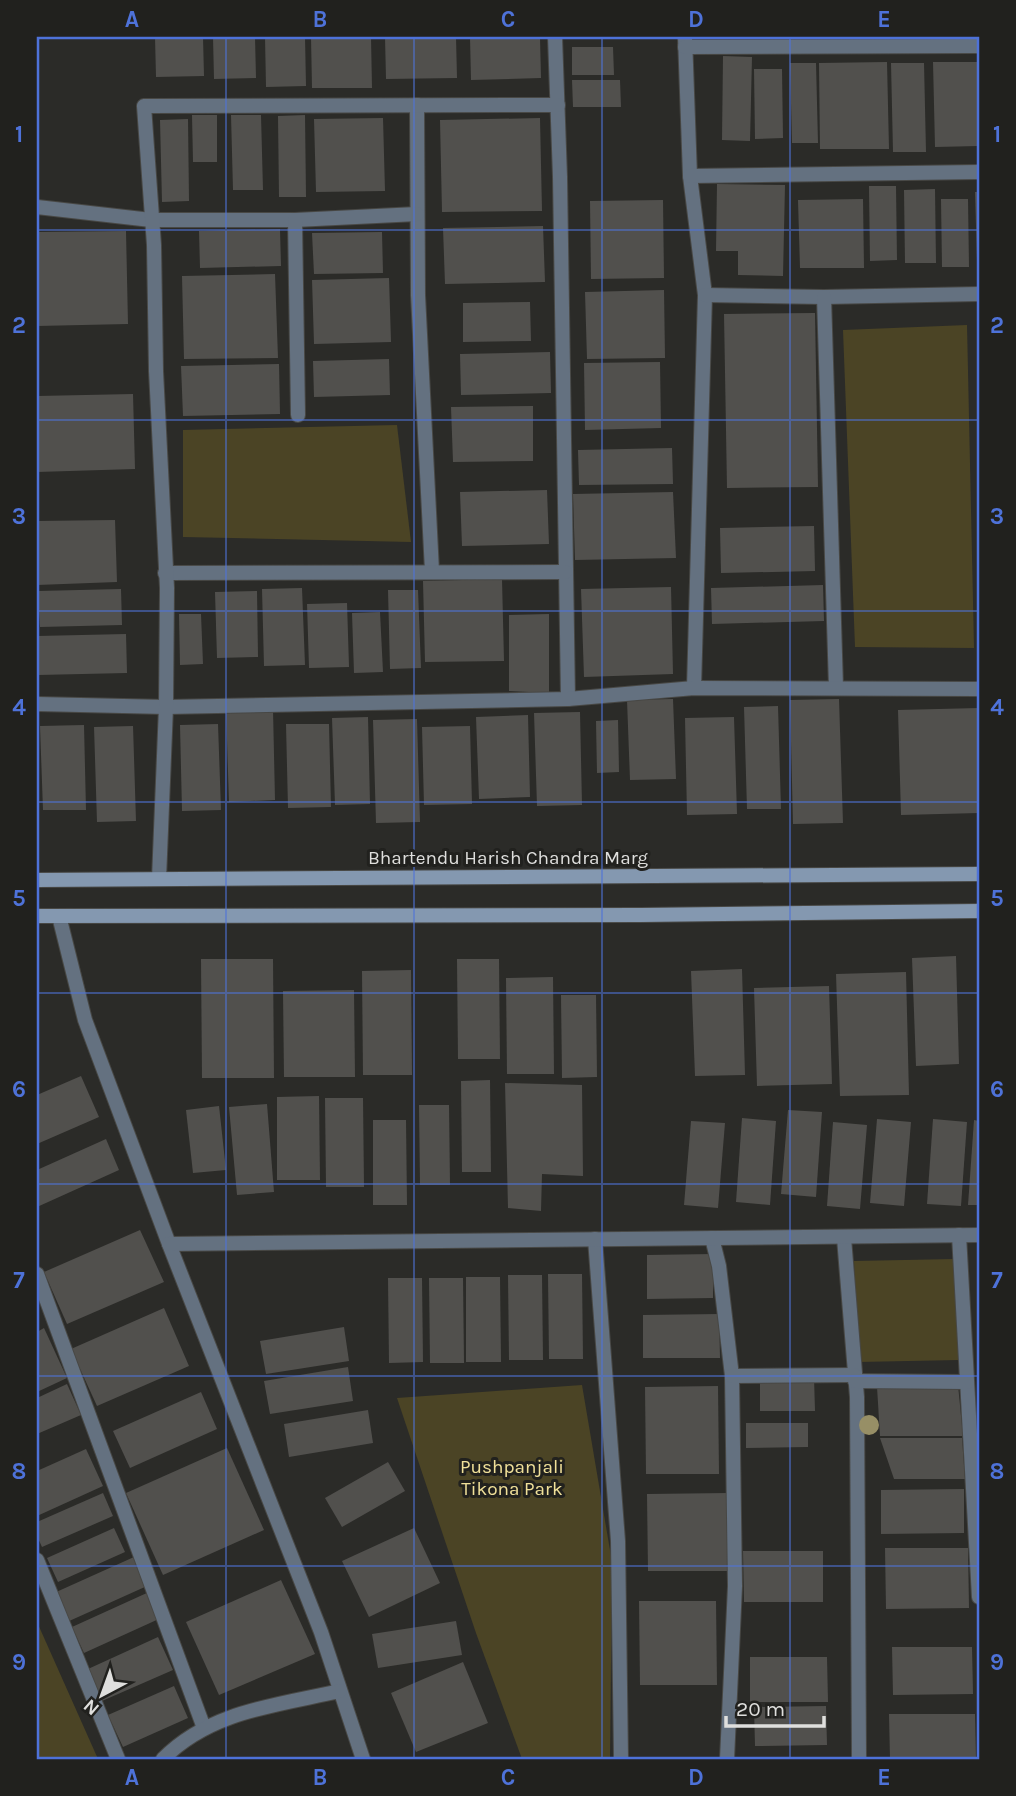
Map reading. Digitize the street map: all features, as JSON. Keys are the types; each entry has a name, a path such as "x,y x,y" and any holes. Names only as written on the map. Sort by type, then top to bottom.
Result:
{"main road":[{"name":"Bhartendu Harish Chandra Marg","path":"37,880 979,874"},
{"path":"37,916 641,915 979,911"}],"street":[{"path":"555,37 568,699"},
{"path":"694,688 705,295 690,176 685,42 979,46"},
{"path":"417,105 418,295 432,571"},
{"path":"159,879 166,707 165,573 156,371 154,245 144,106 558,105"},
{"path":"690,176 979,172"},
{"path":"37,207 151,220 295,220 417,214"},
{"path":"295,220 298,415"},
{"path":"705,295 824,297 979,294"},
{"path":"824,297 836,687"},
{"path":"165,573 565,572"},
{"path":"37,704 166,707 568,699 694,688 979,689"},
{"path":"59,916 85,1020 169,1244 321,1632 363,1759"},
{"path":"959,1235 979,1598"},
{"path":"169,1244 979,1235"},
{"path":"712,1238 719,1265 732,1377 735,1586 727,1759"},
{"path":"844,1238 857,1397 859,1759"},
{"path":"595,1239 618,1541 621,1759"},
{"path":"37,1274 204,1728"},
{"path":"732,1377 967,1382"},
{"path":"37,1560 118,1759"},
{"path":"163,1759 204,1728 232,1716 340,1691"}],"green space":[{"path":"967,325 974,648 855,647 843,330"},
{"path":"397,425 411,542 183,537 183,430"},
{"path":"955,1259 959,1360 858,1362 854,1261"},
{"name":"Pushpanjali Tikona Park","path":"582,1385 612,1562 610,1759 522,1759 476,1633 397,1398"},
{"path":"37,1622 98,1759 37,1759"}],"building":[{"path":"155,37 203,37 204,76 156,77"},
{"path":"213,37 255,37 256,78 214,79"},
{"path":"265,37 305,37 306,86 266,87"},
{"path":"311,37 371,37 372,88 312,88"},
{"path":"385,37 456,37 457,78 386,79"},
{"path":"470,37 540,37 541,78 471,80"},
{"path":"572,47 613,47 614,75 572,75"},
{"path":"723,56 752,57 750,141 722,140"},
{"path":"887,62 889,149 820,149 819,63"},
{"path":"933,62 979,62 979,146 935,147"},
{"path":"790,63 816,63 818,143 792,143"},
{"path":"891,63 924,63 926,152 893,152"},
{"path":"754,69 782,69 783,138 755,139"},
{"path":"572,80 620,80 621,107 573,107"},
{"path":"192,115 217,115 217,162 193,162"},
{"path":"231,115 261,115 263,190 233,190"},
{"path":"305,115 306,197 279,197 278,116"},
{"path":"383,118 385,191 316,192 314,119"},
{"path":"540,118 542,211 442,212 440,120"},
{"path":"188,119 189,201 162,202 160,120"},
{"path":"717,184 785,185 783,276 738,275 738,251 716,251"},
{"path":"869,186 896,186 897,260 870,261"},
{"path":"935,189 936,263 905,263 904,190"},
{"path":"975,192 979,192 979,261 977,261"},
{"path":"863,199 864,268 800,268 798,200"},
{"path":"941,199 968,199 969,267 942,267"},
{"path":"663,200 664,278 591,279 590,201"},
{"path":"543,226 545,282 445,284 443,228"},
{"path":"280,229 281,266 200,268 199,231"},
{"path":"126,231 128,324 37,326 37,232"},
{"path":"382,232 383,273 314,274 312,233"},
{"path":"275,274 278,358 184,359 182,276"},
{"path":"389,278 391,342 314,344 312,280"},
{"path":"664,290 665,358 587,359 585,292"},
{"path":"530,302 531,341 463,342 463,303"},
{"path":"815,313 818,487 727,488 724,314"},
{"path":"550,352 551,393 461,395 460,354"},
{"path":"389,359 390,395 314,397 313,361"},
{"path":"660,362 661,428 585,430 584,363"},
{"path":"279,364 280,414 183,416 181,366"},
{"path":"133,394 135,469 37,472 37,396"},
{"path":"533,406 533,461 453,462 451,407"},
{"path":"672,448 673,484 579,485 578,450"},
{"path":"547,490 549,544 462,546 460,492"},
{"path":"673,492 676,558 575,560 573,494"},
{"path":"115,520 117,582 37,585 37,521"},
{"path":"814,526 815,571 721,573 720,528"},
{"path":"502,579 504,661 425,662 423,581"},
{"path":"823,585 824,621 712,624 711,588"},
{"path":"671,587 673,674 584,677 581,589"},
{"path":"302,588 305,665 264,666 262,589"},
{"path":"121,589 122,625 40,627 38,591"},
{"path":"388,590 418,590 421,668 390,669"},
{"path":"257,591 258,657 217,658 215,592"},
{"path":"347,603 349,667 309,668 307,604"},
{"path":"380,612 383,672 354,673 352,613"},
{"path":"179,614 201,614 203,664 180,665"},
{"path":"549,614 549,693 509,691 509,615"},
{"path":"126,634 127,673 38,675 37,636"},
{"path":"673,699 676,779 630,780 627,700"},
{"path":"839,699 843,823 793,824 790,700"},
{"path":"778,706 781,809 747,809 744,707"},
{"path":"979,708 979,813 901,815 898,710"},
{"path":"273,709 275,800 229,802 226,710"},
{"path":"580,712 582,805 537,806 534,713"},
{"path":"528,715 530,797 479,799 476,717"},
{"path":"368,717 370,804 335,805 332,718"},
{"path":"734,717 737,814 687,815 685,718"},
{"path":"417,719 420,822 376,823 373,720"},
{"path":"618,720 619,772 597,773 596,721"},
{"path":"218,724 221,810 182,811 180,725"},
{"path":"286,724 329,724 331,807 288,808"},
{"path":"84,725 86,810 43,810 40,726"},
{"path":"133,726 136,821 97,822 94,727"},
{"path":"470,726 472,804 424,805 422,727"},
{"path":"956,956 959,1064 916,1066 912,958"},
{"path":"201,959 273,959 274,1078 202,1078"},
{"path":"457,959 499,959 500,1059 458,1059"},
{"path":"742,969 745,1075 695,1076 691,971"},
{"path":"411,970 412,1075 363,1075 362,971"},
{"path":"906,972 909,1095 840,1096 836,974"},
{"path":"553,977 554,1074 507,1074 506,978"},
{"path":"829,986 832,1084 757,1086 754,988"},
{"path":"354,990 355,1077 284,1077 283,991"},
{"path":"561,995 596,995 597,1077 562,1078"},
{"path":"81,1076 99,1117 37,1144 37,1095"},
{"path":"490,1080 491,1172 462,1172 461,1081"},
{"path":"505,1083 582,1085 583,1176 542,1174 541,1211 508,1208"},
{"path":"319,1096 320,1180 277,1180 277,1097"},
{"path":"325,1098 363,1098 364,1187 326,1187"},
{"path":"267,1104 274,1192 237,1195 229,1107"},
{"path":"419,1105 449,1105 450,1185 420,1185"},
{"path":"219,1106 226,1170 193,1173 186,1110"},
{"path":"788,1110 822,1112 816,1197 781,1194"},
{"path":"742,1118 776,1121 770,1205 736,1202"},
{"path":"877,1119 911,1122 904,1206 870,1203"},
{"path":"933,1119 967,1122 961,1206 927,1204"},
{"path":"373,1120 406,1120 407,1205 373,1205"},
{"path":"974,1120 979,1121 979,1205 968,1205"},
{"path":"691,1121 725,1123 718,1208 684,1205"},
{"path":"833,1122 867,1125 860,1209 827,1206"},
{"path":"106,1139 119,1170 37,1207 37,1170"},
{"path":"140,1230 164,1282 67,1324 44,1272"},
{"path":"713,1254 713,1298 647,1299 647,1255"},
{"path":"548,1274 582,1274 583,1359 549,1359"},
{"path":"508,1275 542,1275 543,1360 509,1360"},
{"path":"466,1277 500,1277 501,1362 466,1362"},
{"path":"388,1278 422,1278 423,1362 389,1363"},
{"path":"429,1278 463,1278 464,1363 430,1363"},
{"path":"164,1308 189,1366 97,1406 71,1349"},
{"path":"719,1314 720,1358 643,1358 643,1315"},
{"path":"344,1327 349,1361 266,1374 260,1341"},
{"path":"44,1328 67,1378 37,1392 37,1332"},
{"path":"348,1367 353,1401 270,1414 264,1381"},
{"path":"814,1377 815,1411 760,1411 760,1378"},
{"path":"67,1384 81,1415 37,1434 37,1398"},
{"path":"958,1385 963,1436 880,1436 877,1387"},
{"path":"718,1386 719,1474 646,1474 645,1387"},
{"path":"201,1392 217,1429 130,1468 113,1431"},
{"path":"368,1410 373,1443 289,1457 284,1424"},
{"path":"746,1423 808,1423 808,1447 746,1448"},
{"path":"880,1438 962,1438 965,1479 894,1479"},
{"path":"227,1448 264,1530 163,1575 126,1493"},
{"path":"86,1449 103,1486 37,1516 37,1471"},
{"path":"388,1462 405,1491 342,1527 325,1498"},
{"path":"964,1489 964,1533 881,1534 881,1490"},
{"path":"103,1493 113,1516 42,1547 37,1536 37,1522"},
{"path":"728,1493 729,1571 648,1571 647,1494"},
{"path":"114,1528 125,1552 58,1582 47,1558"},
{"path":"414,1528 440,1583 369,1617 342,1561"},
{"path":"885,1548 968,1548 969,1608 886,1609"},
{"path":"743,1551 823,1551 823,1602 744,1602"},
{"path":"134,1557 147,1586 67,1622 54,1593"},
{"path":"281,1580 315,1654 219,1695 186,1622"},
{"path":"149,1592 161,1618 84,1653 72,1627"},
{"path":"639,1601 716,1601 717,1685 640,1685"},
{"path":"456,1621 462,1655 378,1668 372,1634"},
{"path":"158,1637 173,1670 102,1701 88,1669"},
{"path":"892,1647 972,1647 973,1694 893,1695"},
{"path":"750,1657 827,1657 828,1702 750,1702"},
{"path":"463,1662 488,1723 416,1752 391,1693"},
{"path":"174,1686 188,1718 123,1747 108,1715"},
{"path":"826,1706 827,1745 755,1746 754,1707"},
{"path":"889,1714 975,1714 976,1759 890,1759"}]}
